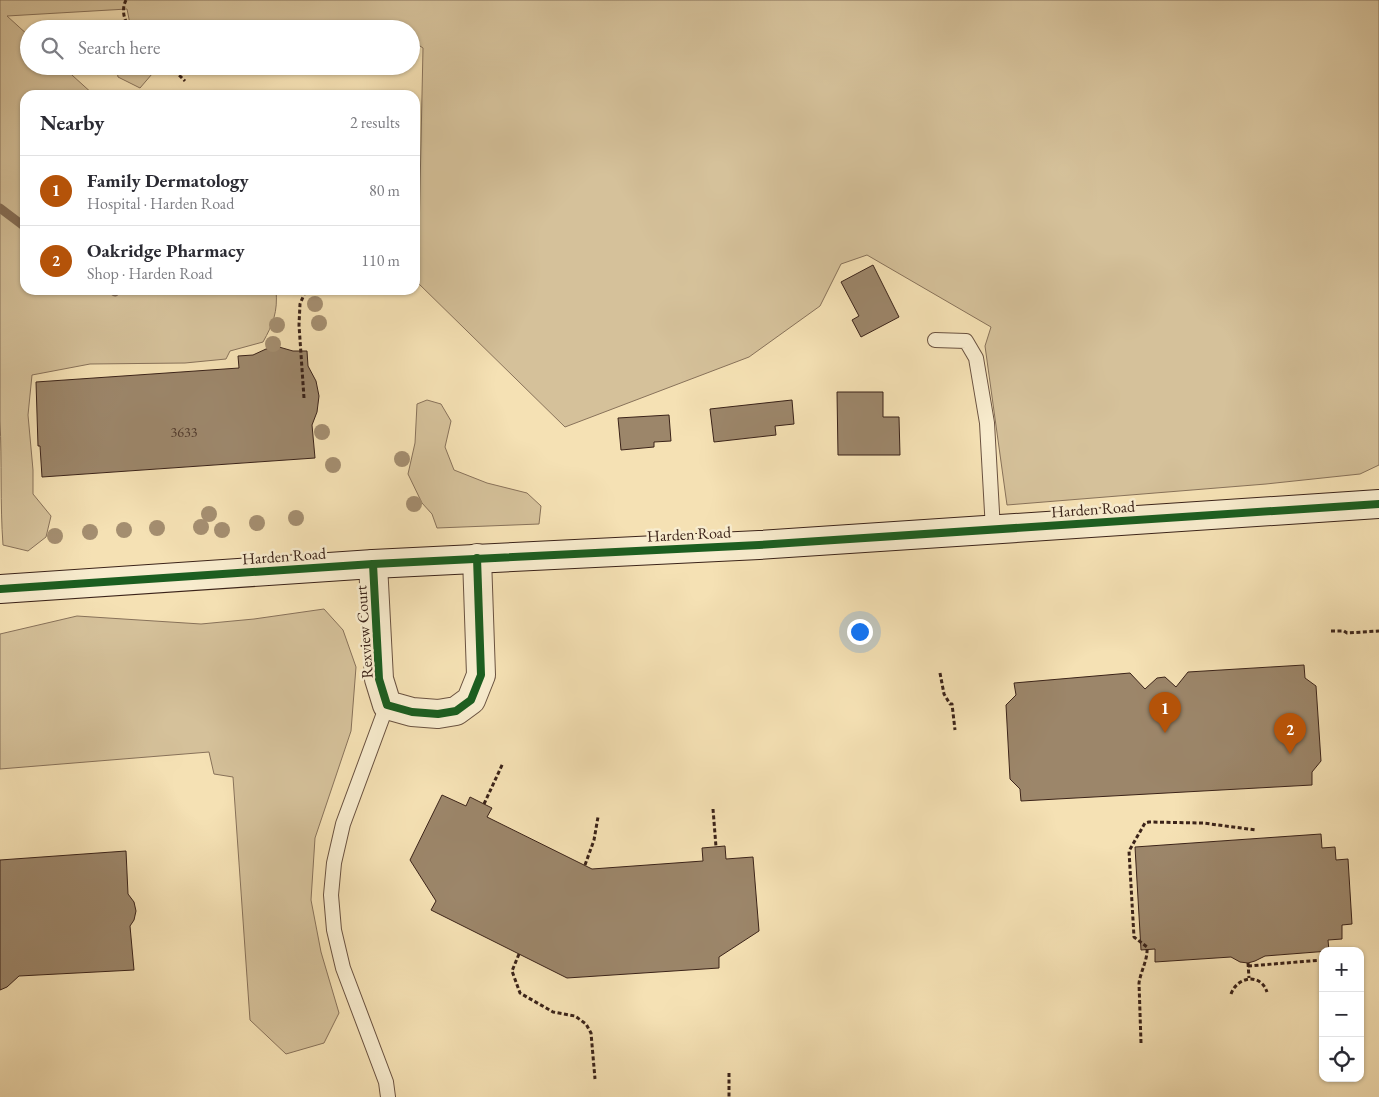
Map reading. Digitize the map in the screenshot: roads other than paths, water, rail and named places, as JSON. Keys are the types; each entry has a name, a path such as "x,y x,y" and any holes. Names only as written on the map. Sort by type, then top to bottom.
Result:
{"street":[{"name":"Harden Road","path":"0,589 373,564 759,545 1379,504"},
{"path":"387,705 412,712 438,714 456,711 471,700 481,675 477,558"},
{"name":"Rexview Court","path":"373,564 379,679 387,705"}],"lane":[{"path":"935,340 966,341 976,358 987,423 993,530"},
{"path":"387,705 343,824 334,863 331,895 334,930 343,968 386,1082 388,1097"}],"waterway":[{"path":"0,208 20,223"}],"place":[{"name":"Family Dermatology","path":"1165,733"},
{"name":"Oakridge Pharmacy","path":"1290,754"}]}
